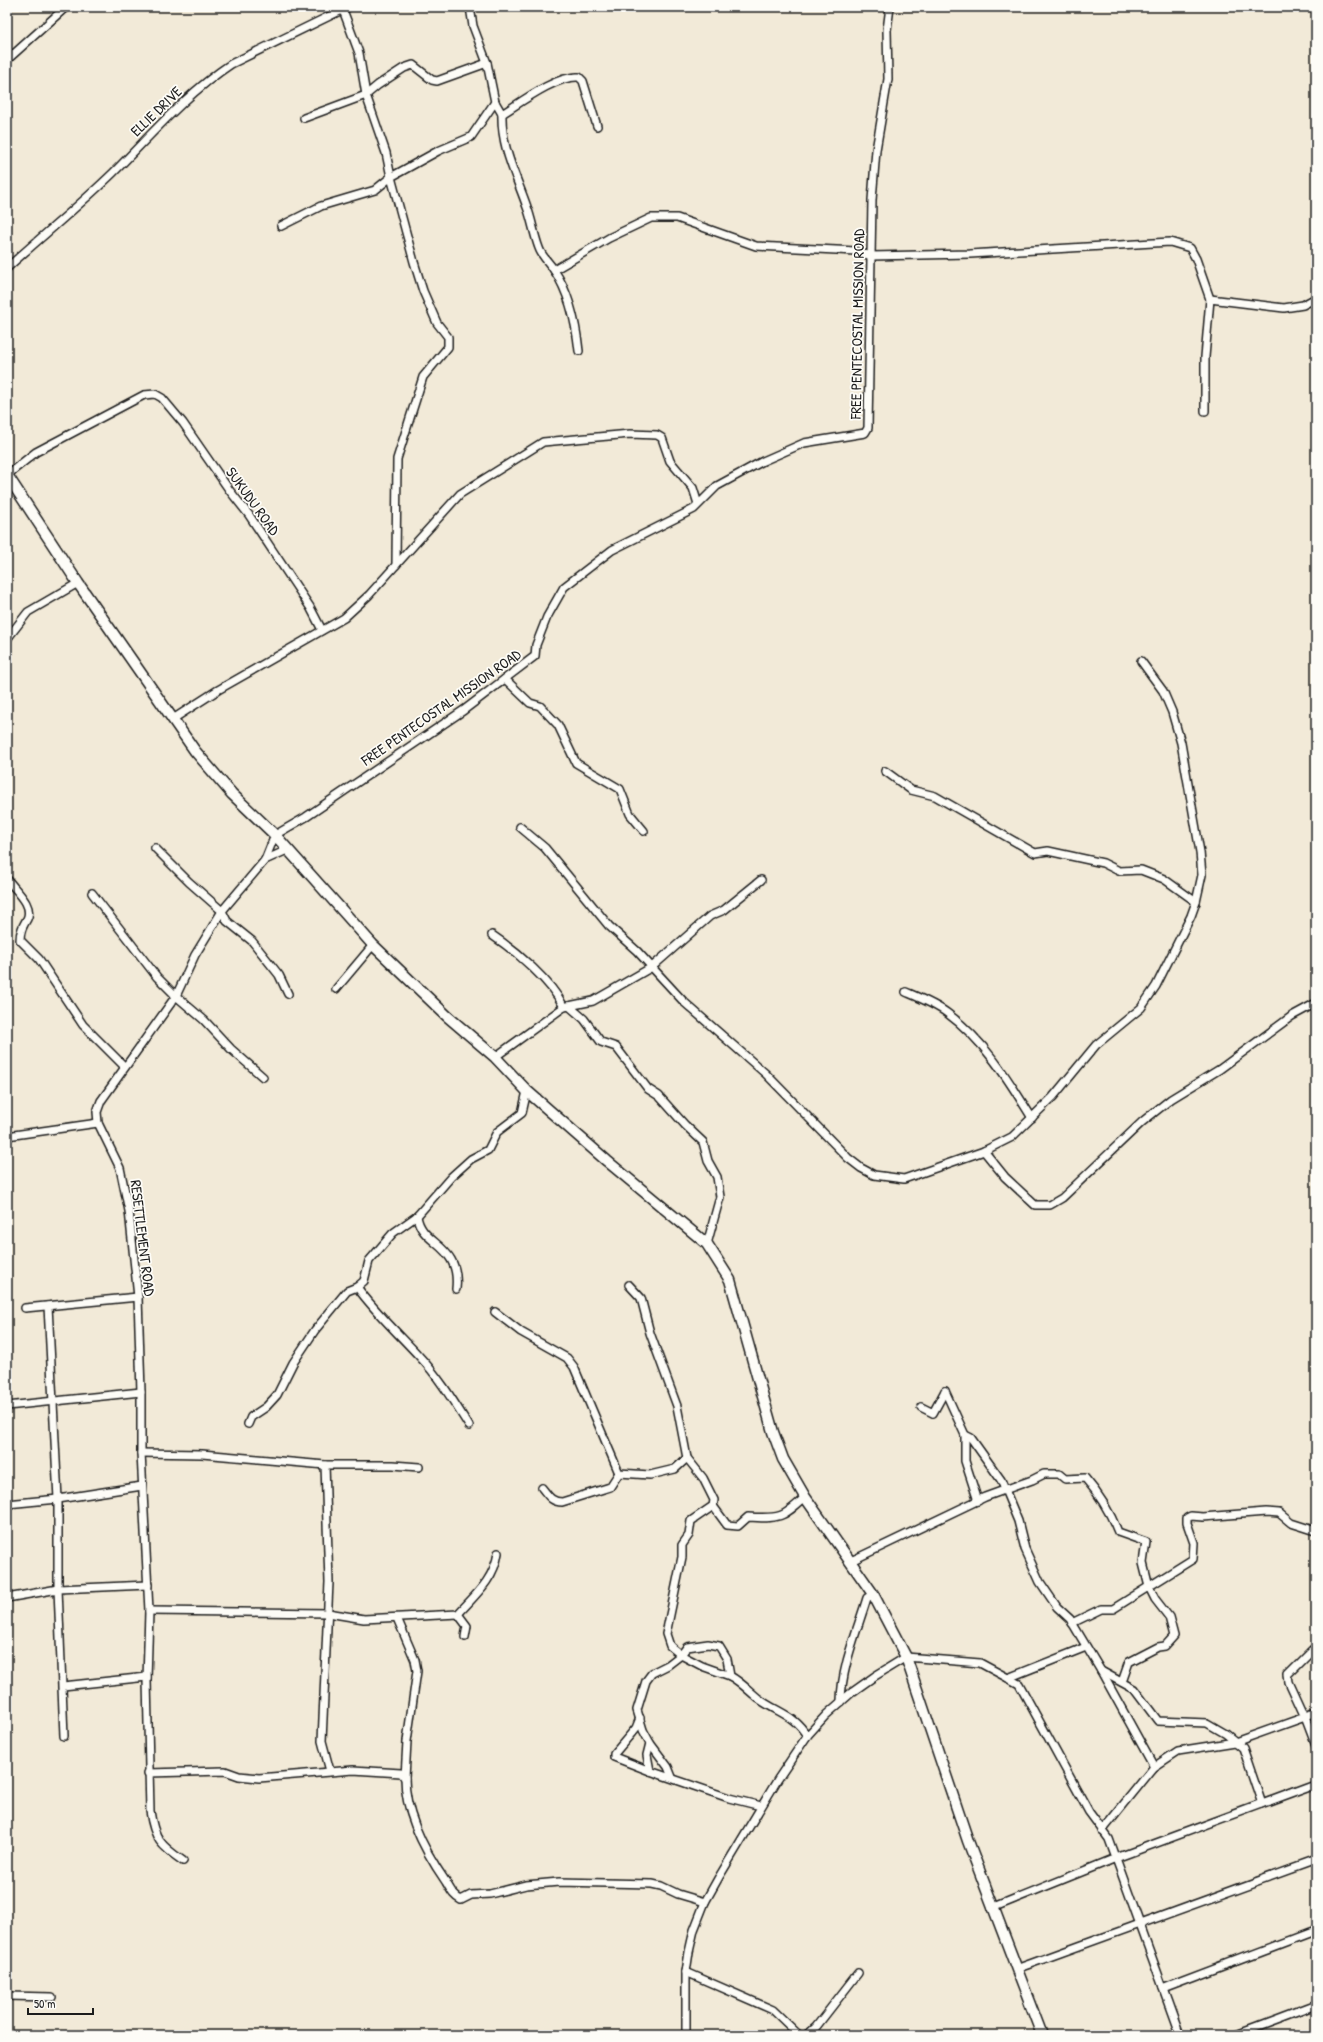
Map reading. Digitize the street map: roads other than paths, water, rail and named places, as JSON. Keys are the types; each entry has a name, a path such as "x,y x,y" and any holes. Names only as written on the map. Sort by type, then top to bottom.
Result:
{"main road":[{"path":"7,475 78,583 195,751 232,794 275,835 373,945 447,1016 495,1057 527,1091 707,1244 730,1280 773,1432 783,1459 805,1498 874,1594 906,1657 992,1908 1042,2035"}],"street":[{"path":"7,60 66,7"},
{"path":"470,7 473,26 487,62 496,102 502,114 502,130 509,161 526,205 539,248 554,270 572,310 579,351"},
{"name":"FREE PENTECOSTAL MISSION ROAD","path":"275,835 306,817 464,710 535,656 536,645 547,617 564,587 612,550 694,509 717,486 763,460 804,443 865,433 868,428 872,200 874,172 888,78 887,30 890,7"},
{"path":"345,8 359,53 366,95 386,153 391,177 423,291 437,322 448,336 448,347 423,376 396,459 396,565"},
{"name":"ELLIE DRIVE","path":"7,268 112,173 198,88 231,64 345,8"},
{"path":"304,118 366,95 398,72 413,65 432,80 437,81 487,62"},
{"path":"502,114 555,83 573,76 579,77 583,81 597,126"},
{"path":"281,226 321,206 375,190 391,177 438,151 471,137 496,102"},
{"path":"554,270 609,238 651,218 657,217 677,218 756,246 848,250 872,256 970,254 1170,242 1190,248 1199,265 1210,299 1205,357 1205,411"},
{"path":"1210,299 1284,308 1302,305 1316,298"},
{"name":"SUKUDU ROAD","path":"7,475 43,449 144,395 155,394 162,398 183,423 226,485 249,515 310,607 322,630"},
{"path":"173,719 218,690 344,618 369,595 460,494 543,442 623,434 657,435 662,438 670,461 693,488 698,504"},
{"path":"7,639 28,612 78,583"},
{"path":"520,827 545,848 609,926 652,967 684,1002 766,1074 827,1137 861,1168 874,1175 904,1179 984,1151 1012,1137 1053,1097 1096,1045 1141,1008 1156,986 1174,951 1196,902 1202,875 1200,852 1181,743 1172,712 1163,691 1141,661"},
{"path":"505,679 530,703 540,706 558,725 576,763 620,789 630,814 644,831"},
{"path":"885,770 912,790 935,796 1036,853 1048,851 1102,863 1119,871 1140,870 1164,879 1196,902"},
{"path":"7,1136 98,1123 97,1112 101,1100 124,1066 176,996 195,955 222,911 265,860 275,835"},
{"path":"155,848 189,882 222,911 226,921 252,942 279,975 288,994"},
{"path":"265,860 287,850"},
{"path":"8,880 29,907 29,914 20,932 20,940 39,959 83,1025 124,1066"},
{"path":"495,1057 567,1007 593,1001 652,967 710,916 724,910 761,880"},
{"path":"92,893 157,977 204,1020 231,1049 262,1077"},
{"path":"492,935 511,947 547,982 567,1007 584,1019 601,1042 616,1047 648,1089 659,1096 685,1125 703,1142 708,1161 717,1177 720,1197 707,1244"},
{"path":"336,989 373,945"},
{"path":"906,992 948,1014 985,1049 1000,1066 1032,1118"},
{"path":"984,1151 1005,1177 1035,1205 1050,1205 1062,1198 1142,1122 1171,1099 1220,1068 1292,1016 1316,1003"},
{"path":"248,1424 251,1417 266,1407 277,1395 294,1363 315,1330 346,1291 356,1287 364,1281 369,1261 393,1233 418,1216 451,1177 471,1159 488,1150 498,1132 522,1113 527,1091"},
{"name":"RESETTLEMENT ROAD","path":"98,1123 120,1168 129,1211 138,1297 142,1486 149,1611 146,1677 148,1795 153,1829 159,1842 183,1862"},
{"path":"418,1216 418,1224 442,1247 456,1266 456,1289"},
{"path":"629,1286 641,1298 650,1333 677,1406 687,1458 704,1478 714,1500 713,1506 727,1525 738,1526 748,1517 767,1518 787,1514 805,1498"},
{"path":"356,1287 369,1304 420,1357 450,1395 469,1426"},
{"path":"25,1308 138,1297"},
{"path":"48,1306 51,1401 58,1499 58,1588 64,1736"},
{"path":"495,1312 521,1332 567,1358 574,1367 619,1473"},
{"path":"921,1407 933,1413 945,1391 965,1435 965,1461 978,1501"},
{"path":"7,1406 141,1392"},
{"path":"965,1435 971,1438 989,1461 1005,1489 1018,1521 1025,1549 1040,1582 1057,1607 1072,1623 1101,1671 1154,1767"},
{"path":"141,1453 202,1454 325,1465 393,1465 419,1467"},
{"path":"619,1473 650,1475 674,1469 687,1458"},
{"path":"325,1465 329,1559 322,1741 330,1771"},
{"path":"542,1488 551,1499 556,1502 562,1502 610,1487 619,1473"},
{"path":"851,1561 978,1501 1044,1474 1059,1474 1065,1480 1085,1478 1098,1492 1112,1517 1118,1532 1146,1542 1143,1563 1149,1587 1155,1599 1169,1617 1174,1636 1165,1646 1158,1647 1129,1662 1122,1682"},
{"path":"7,1504 58,1499 142,1486"},
{"path":"713,1506 691,1520 689,1535 682,1545 682,1557 666,1634 670,1646 702,1666 730,1676 749,1689 758,1698 796,1721 807,1736"},
{"path":"1072,1623 1101,1609 1113,1609 1193,1559 1194,1543 1186,1523 1187,1518 1191,1516 1203,1517 1266,1512 1279,1513 1291,1523 1316,1531"},
{"path":"149,1611 328,1613 364,1619 458,1614 492,1575 496,1566 498,1553"},
{"path":"7,1598 58,1588 148,1585"},
{"path":"841,1702 841,1688 853,1642 867,1598 874,1594"},
{"path":"458,1614 467,1626 465,1637"},
{"path":"396,1618 404,1639 415,1660 417,1671 407,1741 405,1788 415,1823 431,1860 454,1897 461,1900 471,1895 490,1894 526,1885 559,1882 652,1884 705,1902"},
{"path":"672,1777 668,1767 650,1743 637,1710 646,1681 652,1673 668,1665 681,1654 686,1647 708,1644 719,1646 727,1659 730,1676"},
{"path":"1008,1678 1086,1647"},
{"path":"1316,1647 1288,1675 1289,1682 1316,1746"},
{"path":"686,2035 686,1972 694,1930 705,1902 761,1806 807,1736 826,1715 841,1702 875,1676 906,1657 980,1663 1019,1684 1089,1812 1109,1839 1180,2035"},
{"path":"1101,1671 1134,1689 1158,1721 1207,1723 1243,1748 1262,1804"},
{"path":"62,1686 146,1677"},
{"path":"1102,1830 1154,1767 1178,1751 1235,1742 1316,1713"},
{"path":"640,1718 636,1728 614,1754 614,1757 658,1775 672,1777 729,1798 761,1806"},
{"path":"650,1743 647,1755 650,1771"},
{"path":"148,1773 225,1771 239,1776 259,1778 305,1775 330,1771 390,1772 401,1773 405,1778"},
{"path":"992,1908 1116,1858 1316,1784"},
{"path":"1016,1969 1316,1860"},
{"path":"1163,1988 1316,1930"},
{"path":"686,1972 773,2010 799,2035"},
{"path":"807,2035 816,2027 858,1973"},
{"path":"7,1996 52,1997"},
{"path":"1236,2035 1316,2005"}]}
